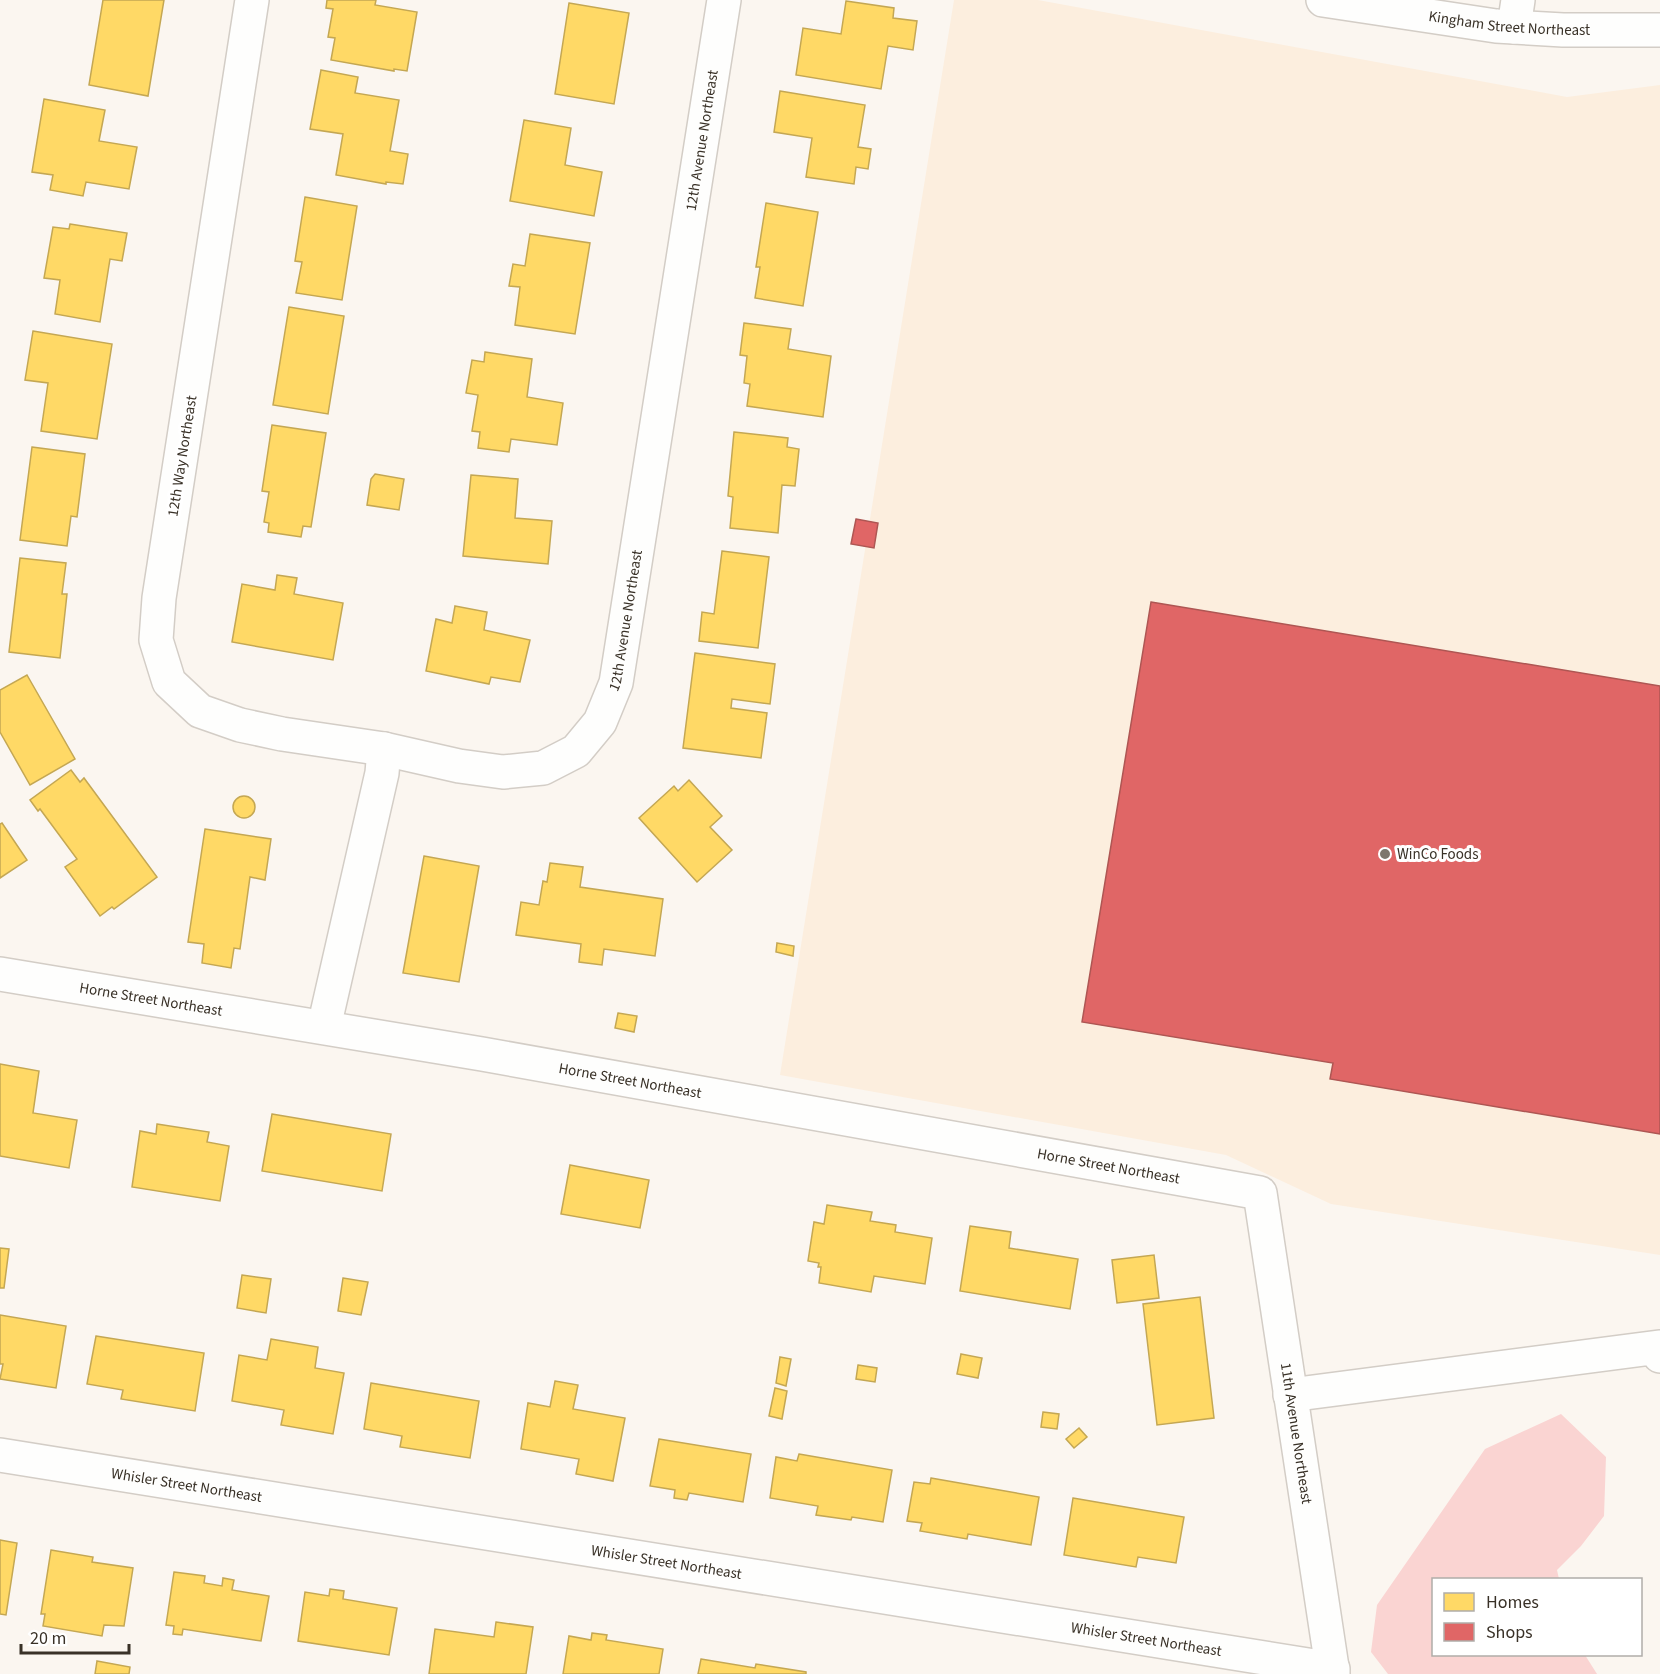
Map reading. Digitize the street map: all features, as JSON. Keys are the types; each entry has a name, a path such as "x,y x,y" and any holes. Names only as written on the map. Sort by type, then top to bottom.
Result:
{"street":[{"name":"12th Way Northeast","path":"252,0 159,598 156,640 169,682 200,711 240,725 272,732 384,749"},
{"name":"12th Avenue Northeast","path":"384,749 459,766 503,772 543,768 576,751 600,722 616,683 724,0"},
{"name":"Kingham Street Northeast","path":"1323,0 1496,26 1516,14 1563,30 1660,30"},
{"path":"324,1027 382,773 384,749"},
{"name":"Horne Street Northeast","path":"0,974 482,1054 1260,1193"},
{"name":"11th Avenue Northeast","path":"1260,1193 1333,1672"},
{"path":"1290,1395 1659,1347 1660,1356"},
{"name":"Whisler Street Northeast","path":"0,1455 1333,1672"}],"shaded area":[{"path":"954,0 1038,0 1567,97 1660,85 1660,1255 1331,1204 1226,1155 780,1075"},
{"path":"1561,1414 1606,1457 1604,1516 1581,1546 1557,1570 1559,1578 1432,1578 1432,1656 1586,1656 1597,1674 1388,1674 1371,1652 1377,1605 1485,1449"}],"building: Homes":[{"path":"103,0 164,0 148,96 89,85"},
{"path":"327,0 376,0 375,5 417,12 407,71 394,69 394,71 331,60 335,38 328,37 333,9 326,8"},
{"path":"846,1 894,8 893,18 917,21 913,50 888,46 881,89 796,75 803,28 841,34"},
{"path":"569,3 629,13 614,104 555,94"},
{"path":"321,70 358,77 355,93 399,100 390,151 408,154 403,184 386,182 386,184 336,175 343,134 310,129"},
{"path":"780,91 865,105 858,147 871,149 868,169 856,167 854,184 806,177 812,138 774,132"},
{"path":"44,99 105,110 99,141 137,147 129,189 86,182 83,196 50,190 53,175 32,172"},
{"path":"524,120 571,128 565,165 602,172 594,216 510,201"},
{"path":"305,197 357,206 342,300 296,293 302,262 295,261"},
{"path":"766,203 818,212 803,306 755,298 760,267 756,267"},
{"path":"70,224 127,233 122,261 110,259 100,322 55,314 60,280 44,278 53,227 69,229"},
{"path":"530,234 590,243 575,334 515,325 520,287 509,286 513,264 525,266"},
{"path":"289,307 344,316 328,414 273,405"},
{"path":"744,323 791,329 788,349 831,356 823,417 747,406 750,384 744,383 747,356 740,355"},
{"path":"33,331 112,344 97,439 41,431 48,383 25,380"},
{"path":"485,352 532,359 527,397 563,403 557,445 511,439 509,452 478,448 480,432 472,431 478,395 466,393 472,360 484,362"},
{"path":"272,425 326,433 311,527 303,526 301,537 268,532 269,523 264,522 269,492 262,491"},
{"path":"734,432 788,438 787,447 799,449 795,486 782,485 778,533 730,528 733,497 728,496"},
{"path":"32,447 85,454 77,517 71,516 67,546 20,540"},
{"path":"375,474 404,479 399,510 367,505 371,479"},
{"path":"471,475 518,479 515,518 552,521 548,564 463,556"},
{"path":"722,551 769,557 758,648 699,641 702,612 714,614"},
{"path":"20,558 66,563 62,594 67,594 60,658 9,652"},
{"path":"277,575 297,578 294,594 343,603 333,660 232,642 242,584 275,590"},
{"path":"455,606 487,612 484,630 530,640 520,682 491,677 489,684 426,671 436,619 452,623"},
{"path":"695,653 775,664 770,704 732,699 731,708 767,713 761,758 683,748"},
{"path":"27,675 75,759 30,785 0,732 0,690"},
{"path":"71,770 80,782 84,778 157,877 114,909 112,907 100,916 65,867 77,859 40,809 38,811 30,800"},
{"path":"689,780 722,816 710,827 732,850 697,882 639,818 674,786 678,791"},
{"path":"244,796 252,799 255,807 252,815 244,818 236,815 233,807 236,799"},
{"path":"2,823 27,860 0,878 0,824"},
{"path":"205,829 271,839 265,880 250,877 240,949 234,948 231,968 202,963 204,944 188,942"},
{"path":"424,856 479,866 459,982 403,973"},
{"path":"550,863 583,867 580,887 663,899 655,956 604,949 602,965 579,962 581,944 516,935 521,902 539,905 543,881 547,882"},
{"path":"777,943 794,946 793,956 776,952"},
{"path":"618,1013 637,1016 634,1032 615,1028"},
{"path":"0,1064 39,1071 33,1113 77,1120 69,1168 0,1156"},
{"path":"272,1114 391,1134 382,1191 262,1171"},
{"path":"157,1124 209,1132 207,1142 229,1146 220,1201 132,1187 140,1131 156,1134"},
{"path":"570,1165 649,1180 640,1228 561,1214"},
{"path":"827,1205 872,1212 870,1221 896,1225 895,1232 932,1238 925,1284 874,1276 871,1292 819,1283 821,1267 818,1267 819,1263 808,1261 814,1222 824,1224"},
{"path":"970,1226 1011,1232 1009,1248 1078,1259 1070,1309 960,1291"},
{"path":"0,1248 9,1249 4,1288 0,1288"},
{"path":"1154,1255 1159,1298 1117,1303 1112,1260"},
{"path":"242,1275 271,1279 266,1313 237,1308"},
{"path":"343,1278 368,1282 361,1315 338,1311"},
{"path":"1200,1297 1214,1418 1157,1425 1143,1304"},
{"path":"0,1315 66,1326 56,1388 0,1379 3,1364 0,1364"},
{"path":"96,1336 204,1353 195,1411 121,1399 123,1390 87,1384"},
{"path":"271,1339 318,1347 315,1368 344,1373 333,1434 281,1425 284,1410 232,1401 239,1355 267,1360"},
{"path":"961,1354 982,1358 978,1378 957,1374"},
{"path":"780,1357 791,1359 786,1386 776,1383"},
{"path":"858,1365 877,1368 875,1382 856,1379"},
{"path":"555,1381 578,1385 573,1409 625,1418 613,1481 576,1474 579,1459 521,1449 528,1403 550,1407"},
{"path":"371,1383 479,1401 470,1458 400,1447 402,1436 364,1429"},
{"path":"775,1388 787,1391 782,1419 769,1416"},
{"path":"1043,1412 1059,1414 1057,1429 1041,1427"},
{"path":"1079,1428 1087,1437 1074,1448 1066,1439"},
{"path":"659,1439 751,1454 743,1502 689,1493 687,1500 674,1498 675,1490 650,1486"},
{"path":"799,1454 892,1470 883,1522 816,1515 818,1506 770,1498 776,1457 797,1461"},
{"path":"931,1478 1039,1497 1031,1545 968,1534 967,1539 920,1531 922,1523 907,1521 914,1482 930,1484"},
{"path":"1073,1498 1184,1517 1176,1563 1138,1557 1136,1567 1064,1555"},
{"path":"0,1540 17,1543 6,1615 0,1614"},
{"path":"51,1550 93,1557 92,1562 133,1568 124,1626 104,1625 102,1636 43,1626 45,1614 41,1614"},
{"path":"174,1572 205,1576 204,1583 222,1586 223,1578 234,1580 232,1590 269,1596 261,1641 183,1629 182,1635 173,1634 174,1626 166,1625"},
{"path":"330,1589 344,1591 343,1599 397,1608 389,1655 298,1641 305,1592 329,1596"},
{"path":"496,1622 533,1627 526,1674 429,1674 435,1629 494,1637"},
{"path":"592,1633 607,1635 606,1640 663,1649 659,1674 563,1674 569,1636 591,1640"},
{"path":"701,1659 755,1668 756,1664 806,1672 806,1674 698,1674"},
{"path":"97,1661 130,1667 129,1674 95,1674"}],"building: Shops":[{"path":"856,519 878,523 874,548 851,544"},
{"name":"WinCo Foods","path":"1151,602 1660,686 1660,1134 1330,1079 1333,1063 1082,1022"}],"place":[{"name":"WinCo Foods","path":"1385,854"}]}
